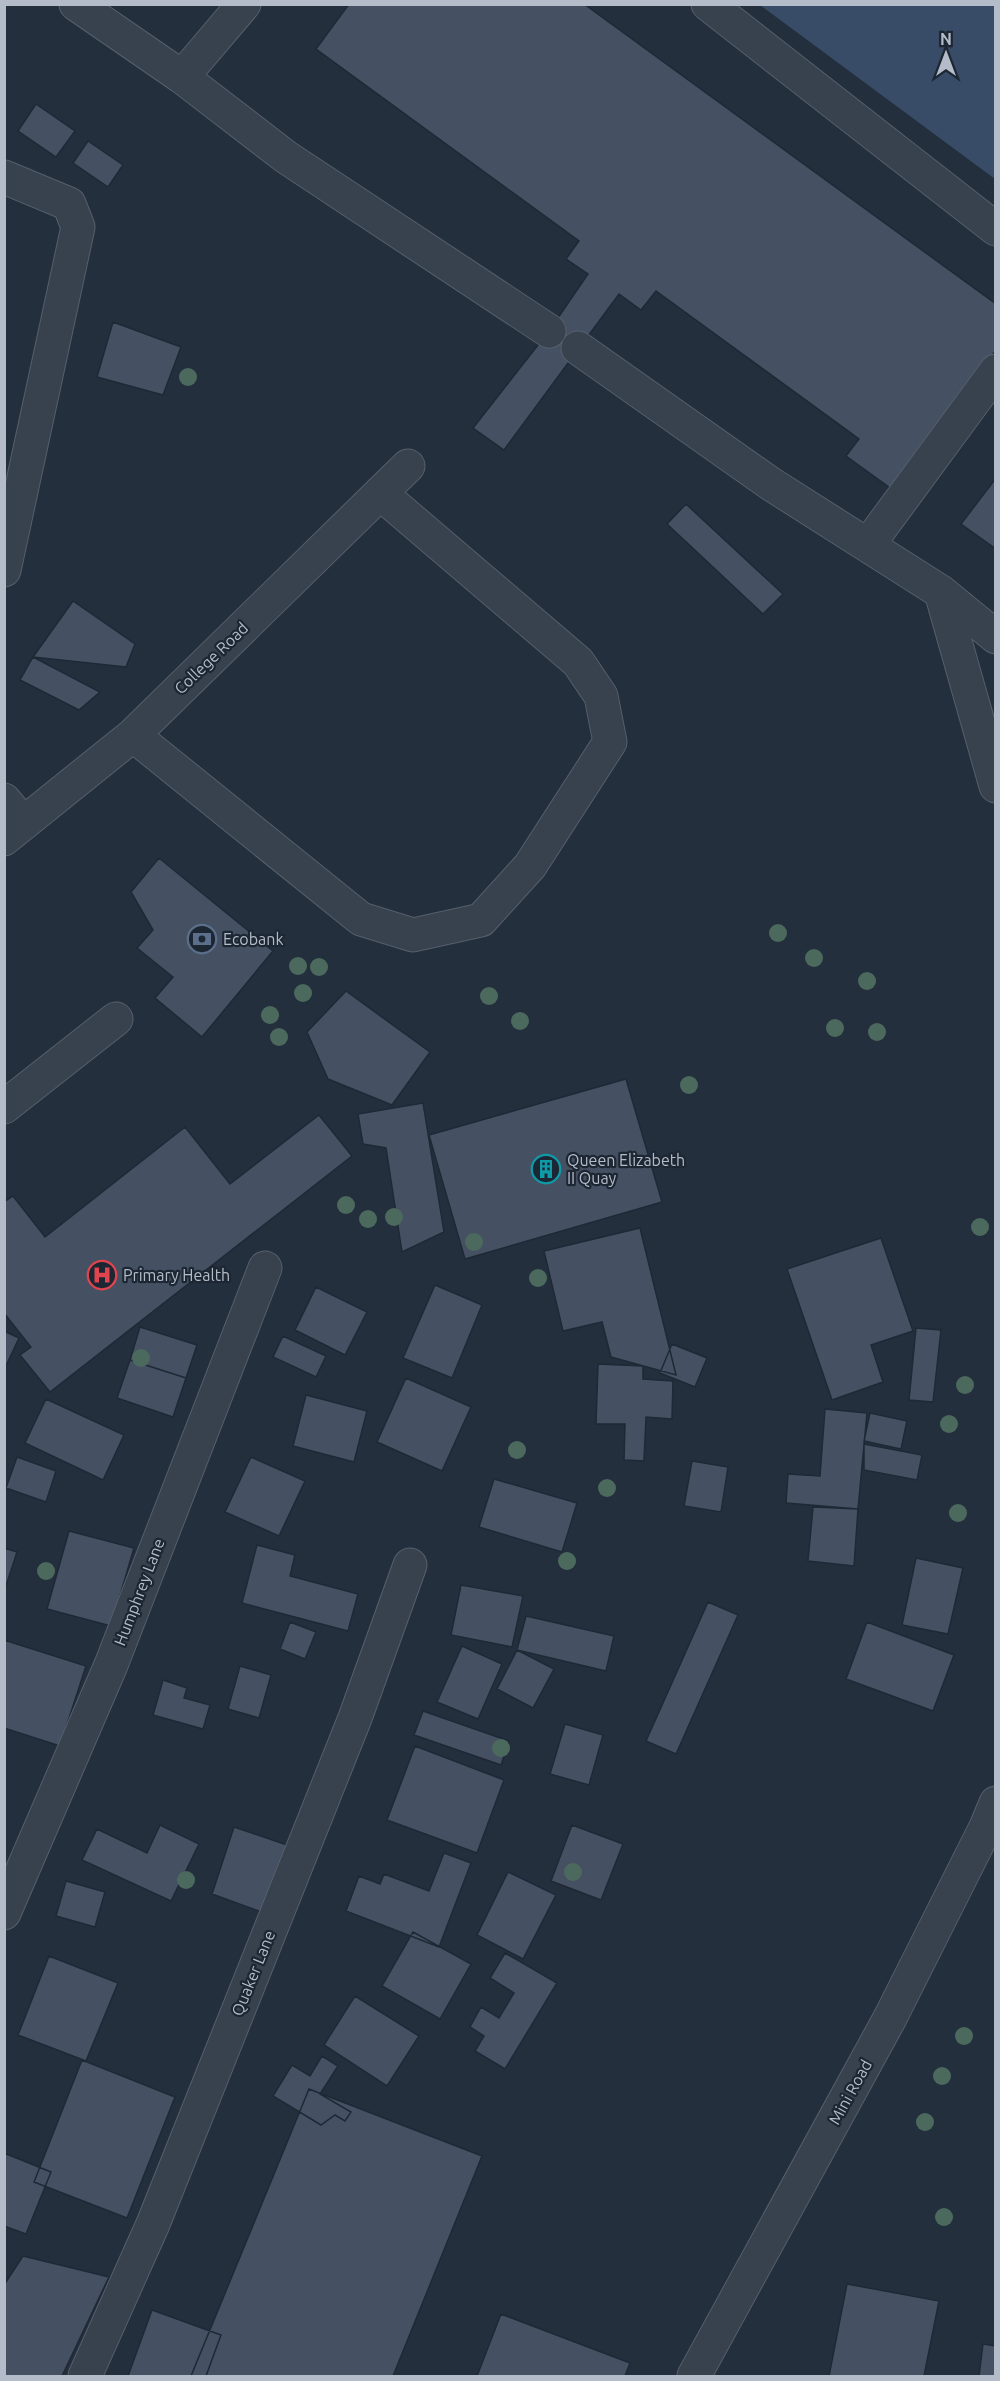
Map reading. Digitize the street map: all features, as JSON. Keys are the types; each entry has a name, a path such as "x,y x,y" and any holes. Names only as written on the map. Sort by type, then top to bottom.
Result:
{"street":[{"path":"76,4 183,77 286,157 549,331"},
{"path":"183,77 244,4"},
{"path":"708,4 996,229"},
{"path":"4,177 69,204 78,227 4,570"},
{"path":"578,348 771,484 941,592 996,637"},
{"path":"868,545 996,371"},
{"name":"College Road","path":"11,821 133,735 408,466"},
{"path":"133,735 361,919 413,935 481,920 530,866 610,742 601,696 578,662 380,493"},
{"path":"941,592 996,786"},
{"path":"4,1107 116,1019"},
{"name":"Humphrey Lane","path":"4,1913 111,1665 265,1268"},
{"name":"Quaker Lane","path":"85,2376 153,2224 355,1719 410,1565"},
{"name":"Mini Road","path":"694,2376 890,2018 996,1803"}],"water":[{"path":"760,5 995,5 995,179"}],"building":[{"path":"349,4 584,4 996,304 996,350 893,490 846,456 859,439 656,291 641,310 619,294 504,450 473,428 549,331 588,274 566,259 579,241 316,49"},
{"path":"36,104 75,131 56,157 18,131"},
{"path":"88,141 123,165 108,187 73,163"},
{"path":"113,322 181,347 163,395 97,377"},
{"path":"996,478 996,549 961,524"},
{"path":"686,504 783,594 763,614 667,524"},
{"path":"73,601 135,644 126,667 33,657"},
{"path":"33,657 100,692 79,710 20,680"},
{"name":"Ecobank","path":"159,858 273,951 202,1037 155,998 173,977 137,948 153,930 131,892"},
{"path":"346,991 430,1052 392,1105 328,1079 307,1032"},
{"name":"Queen Elizabeth II Quay","path":"626,1079 662,1202 465,1259 429,1135"},
{"path":"423,1103 444,1232 402,1252 386,1148 363,1144 358,1114"},
{"name":"Primary Health","path":"319,1115 352,1156 50,1392 20,1355 31,1347 4,1313 4,1202 13,1196 45,1237 185,1127 230,1184"},
{"path":"640,1228 676,1375 611,1357 602,1322 563,1331 544,1251"},
{"path":"881,1238 913,1331 871,1345 883,1382 832,1400 787,1269"},
{"path":"435,1285 482,1305 452,1378 403,1358"},
{"path":"316,1287 367,1312 345,1355 295,1330"},
{"path":"140,1327 197,1345 186,1378 130,1360"},
{"path":"916,1328 941,1330 933,1402 909,1400"},
{"path":"4,1331 19,1338 4,1370"},
{"path":"283,1336 326,1356 316,1377 273,1357"},
{"path":"672,1344 707,1358 695,1387 660,1373"},
{"path":"130,1360 186,1378 173,1417 117,1398"},
{"path":"598,1364 643,1366 643,1379 673,1381 672,1419 646,1417 644,1461 624,1460 625,1424 596,1424"},
{"path":"406,1378 471,1407 442,1471 377,1442"},
{"path":"306,1395 367,1411 354,1462 293,1446"},
{"path":"46,1399 124,1435 103,1480 25,1443"},
{"path":"825,1409 867,1413 858,1509 786,1503 788,1474 820,1476"},
{"path":"870,1413 907,1421 901,1449 864,1441"},
{"path":"864,1444 922,1455 917,1480 864,1470"},
{"path":"17,1457 56,1471 46,1502 6,1488"},
{"path":"251,1457 305,1481 279,1536 225,1512"},
{"path":"692,1461 728,1467 721,1512 684,1506"},
{"path":"494,1479 577,1503 562,1552 479,1527"},
{"path":"813,1507 858,1509 854,1566 808,1561"},
{"path":"69,1531 134,1548 111,1626 47,1609"},
{"path":"257,1545 295,1555 290,1576 358,1594 348,1631 242,1603"},
{"path":"4,1548 17,1552 4,1592"},
{"path":"916,1558 963,1568 948,1634 902,1625"},
{"path":"461,1585 523,1596 512,1647 451,1635"},
{"path":"708,1602 738,1615 676,1754 646,1741"},
{"path":"526,1616 614,1636 606,1671 517,1650"},
{"path":"290,1622 316,1632 305,1659 280,1649"},
{"path":"867,1622 954,1655 933,1711 846,1679"},
{"path":"4,1640 86,1666 60,1746 4,1728"},
{"path":"462,1646 502,1664 478,1719 437,1702"},
{"path":"517,1650 554,1669 533,1708 497,1689"},
{"path":"240,1666 271,1675 259,1718 228,1709"},
{"path":"163,1680 187,1688 184,1698 210,1705 203,1729 153,1715"},
{"path":"423,1711 509,1741 501,1765 414,1735"},
{"path":"565,1724 603,1735 589,1785 550,1774"},
{"path":"415,1746 504,1780 477,1853 387,1820"},
{"path":"160,1825 199,1844 171,1901 82,1860 97,1829 147,1853"},
{"path":"572,1825 623,1844 601,1900 551,1881"},
{"path":"234,1827 290,1846 267,1914 212,1894"},
{"path":"444,1853 471,1863 439,1947 346,1911 359,1876 380,1884 384,1874 429,1891"},
{"path":"508,1872 556,1895 523,1959 477,1935"},
{"path":"66,1881 105,1892 95,1927 56,1916"},
{"path":"413,1932 471,1964 440,2019 382,1986"},
{"path":"505,1953 557,1983 505,2069 475,2051 484,2036 470,2027 481,2007 499,2018 514,1993 490,1978"},
{"path":"49,1956 118,1983 86,2061 18,2035"},
{"path":"355,1996 419,2036 387,2086 324,2045"},
{"path":"322,2056 338,2066 320,2094 351,2112 345,2121 335,2115 321,2125 273,2096 292,2065 310,2076"},
{"path":"82,2060 175,2097 127,2218 34,2182"},
{"path":"309,2089 482,2156 393,2376 191,2376"},
{"path":"4,2153 51,2172 26,2234 4,2226"},
{"path":"23,2256 109,2277 62,2376 4,2376 4,2285"},
{"path":"847,2284 939,2301 924,2376 829,2376"},
{"path":"152,2310 221,2335 206,2376 128,2376"},
{"path":"501,2314 630,2363 625,2376 477,2376"},
{"path":"983,2344 996,2346 996,2376 979,2376"}],"place":[{"name":"Ecobank","path":"202,939"},
{"name":"Queen Elizabeth II Quay","path":"546,1169"},
{"name":"Primary Health","path":"102,1275"}]}
